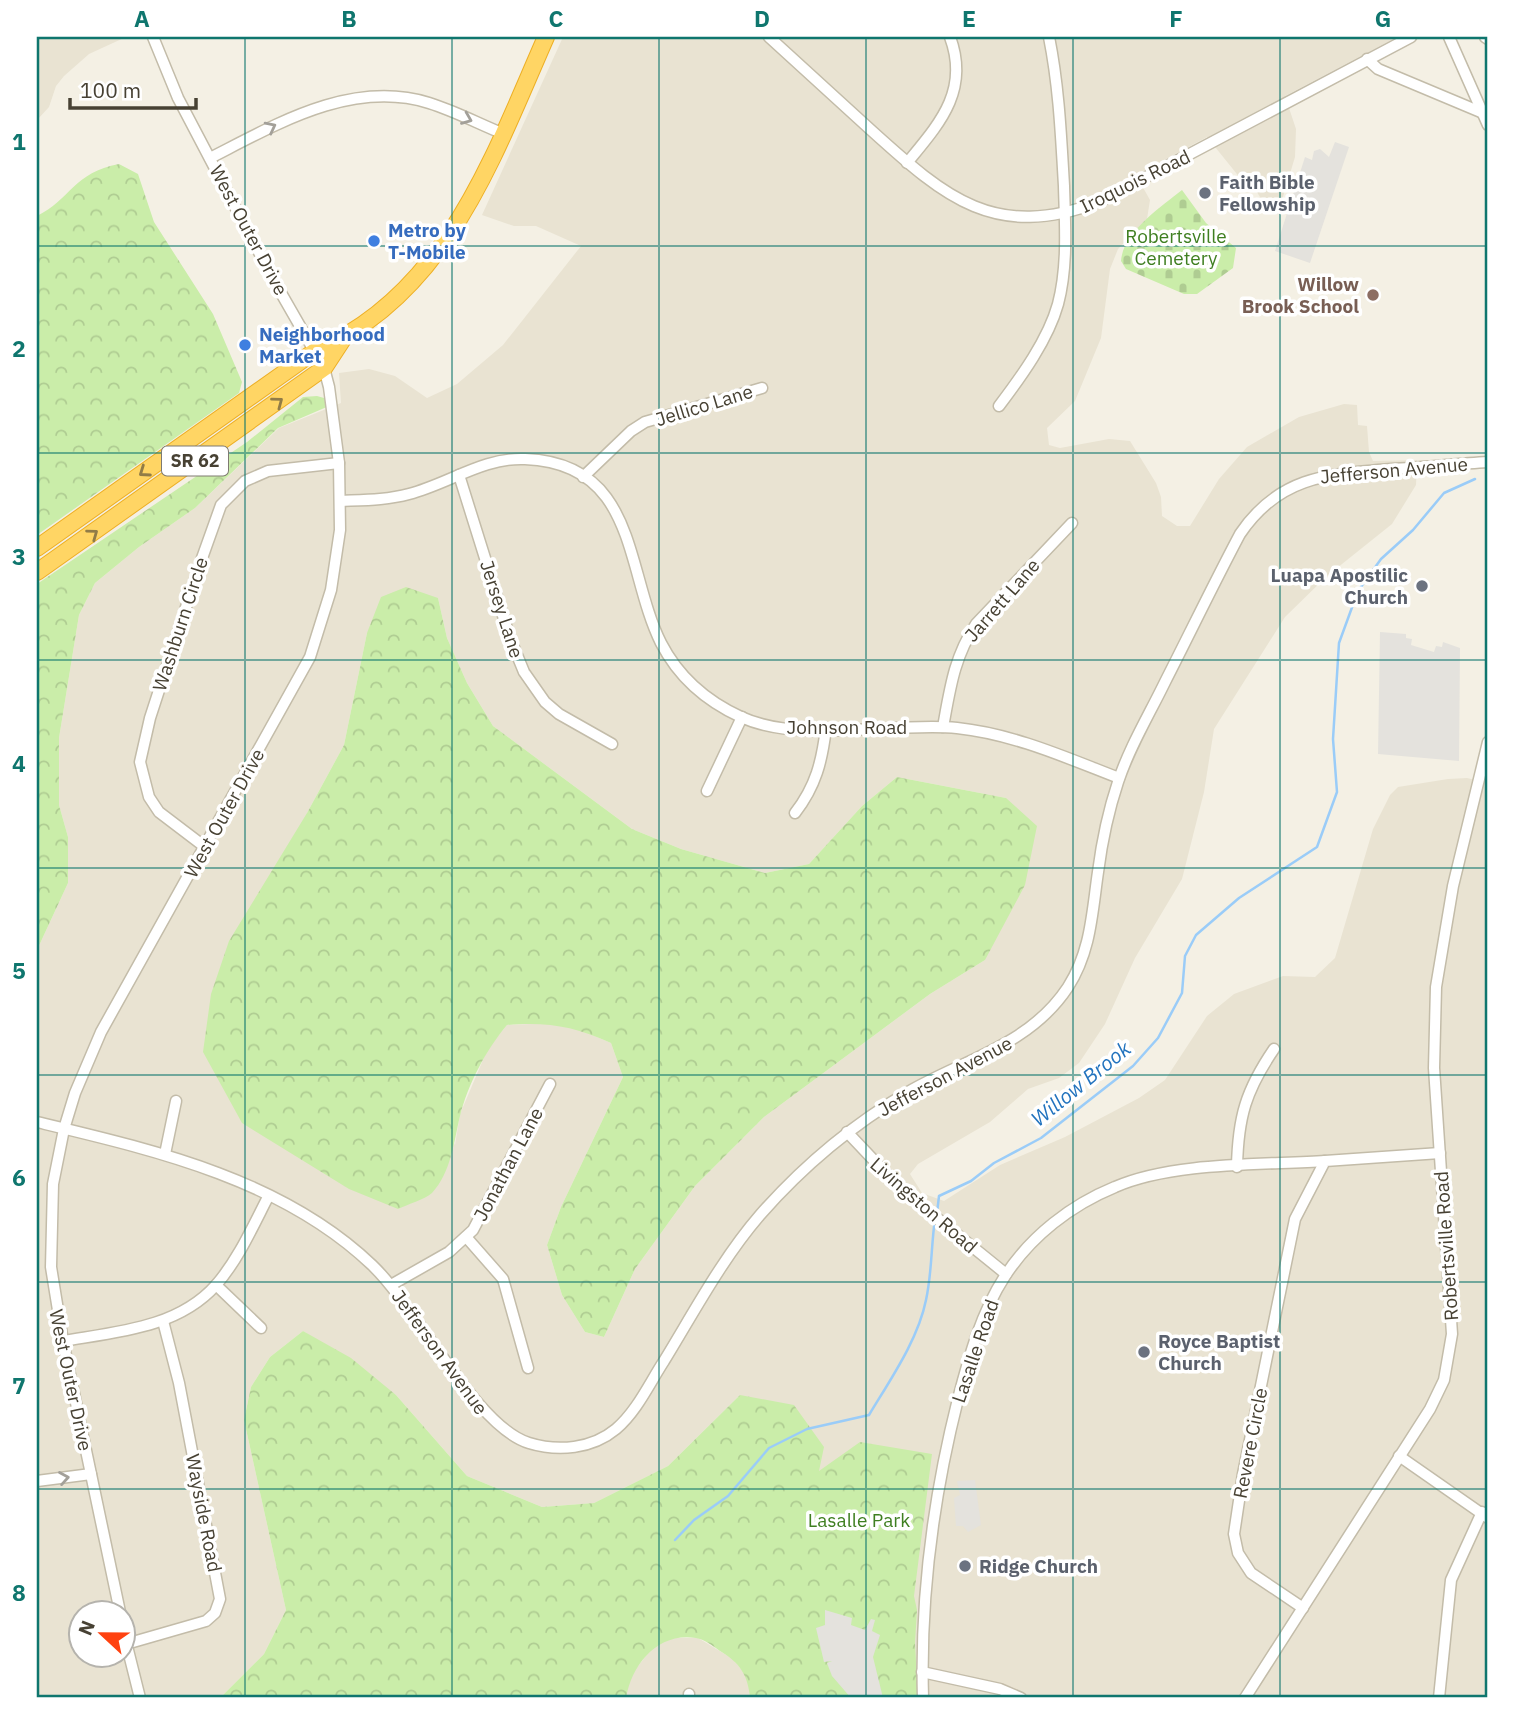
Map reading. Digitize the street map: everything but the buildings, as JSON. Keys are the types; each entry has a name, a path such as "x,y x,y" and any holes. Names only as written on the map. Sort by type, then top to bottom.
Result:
{"highway":[{"path":"343,339 387,306 435,257 472,201 546,37"},
{"name":"SR 62","path":"37,548 315,351 343,339"},
{"name":"SR 62","path":"37,572 324,368 343,339"}],"street":[{"name":"West Outer Drive","path":"117,1598 63,1341 51,1267 50,1223 54,1175 78,1084 106,1023 286,705 316,642 335,571 341,501 333,403 324,368 272,279 178,98 153,37"},
{"name":"Iroquois Road","path":"769,37 907,163 951,197 976,207 1019,217 1065,215 1099,202 1411,37"},
{"path":"907,163 950,104 956,73 950,37"},
{"path":"999,406 1019,379 1057,306 1064,265 1065,215 1058,80 1049,37"},
{"path":"1449,37 1488,125"},
{"path":"1367,59 1378,69 1483,113"},
{"path":"210,158 302,112 321,106 393,97 429,103 504,134"},
{"name":"Jellico Lane","path":"583,477 631,431 646,422 762,388"},
{"name":"Johnson Road","path":"341,501 408,495 495,461 526,458 554,464 583,477 610,502 621,519 654,627 676,668 706,698 742,717 785,728 943,727 988,733 1018,741 1119,778"},
{"name":"Jefferson Avenue","path":"37,1122 165,1154 223,1174 268,1197 342,1240 391,1285 484,1412 505,1433 531,1444 555,1448 577,1447 600,1439 629,1415 745,1234 787,1186 847,1132 912,1090 1022,1035 1050,1009 1067,988 1089,937 1103,836 1119,778 1240,534 1262,508 1285,490 1321,475 1488,462"},
{"name":"Washburn Circle","path":"205,847 159,812 149,797 140,762 146,731 203,555 221,505 245,481 268,471 339,463"},
{"name":"Jersey Lane","path":"459,475 510,638 524,672 545,702 559,714 612,744"},
{"name":"Jarrett Lane","path":"943,727 953,669 976,624 1072,523"},
{"path":"707,791 742,717"},
{"path":"795,813 815,782 822,761 826,728"},
{"name":"Robertsville Road","path":"1245,1698 1438,1392 1451,1353 1450,1297 1434,1055 1436,986 1449,904 1488,742"},
{"path":"1237,1167 1238,1129 1244,1101 1274,1049"},
{"name":"Jonathan Lane","path":"391,1285 467,1238 486,1208 550,1084"},
{"path":"165,1154 176,1101"},
{"name":"Livingston Road","path":"847,1132 901,1189 1006,1274"},
{"path":"1325,1161 1440,1153"},
{"name":"Lasalle Road","path":"923,1698 925,1584 941,1466 982,1319 1006,1274 1043,1231 1091,1198 1117,1185 1166,1172 1325,1161"},
{"name":"Revere Circle","path":"1303,1608 1251,1573 1238,1553 1234,1534 1243,1474 1295,1219 1325,1161"},
{"path":"63,1341 163,1321 199,1300 216,1285 268,1197"},
{"path":"467,1238 503,1279 528,1368"},
{"path":"216,1285 261,1328"},
{"name":"Wayside Road","path":"136,1641 206,1621 215,1612 220,1599 180,1391 163,1321"},
{"path":"1399,1457 1485,1515 1451,1580 1439,1698"},
{"path":"37,1481 91,1474"},
{"path":"132,1668 140,1698"},
{"path":"922,1672 1000,1689 1021,1698"}],"shaded area":[{"path":"37,37 126,37 89,54 64,76 56,86 49,107 37,120"},
{"path":"563,37 1397,37 1285,96 1296,129 1295,157 1282,200 1267,200 1260,197 1255,189 1249,189 1207,137 1136,175 1150,200 1147,219 1118,249 1110,269 1101,338 1075,401 1047,428 1049,445 1060,448 1109,439 1130,441 1156,483 1161,497 1162,516 1177,526 1190,526 1219,479 1247,447 1299,417 1344,404 1357,405 1358,425 1367,426 1369,452 1373,461 1417,460 1416,485 1392,524 1327,576 1285,617 1214,729 1204,792 1182,879 1135,958 1105,1024 1079,1063 1059,1078 1028,1089 990,1122 918,1164 910,1174 922,1193 944,1201 1000,1165 1065,1137 1139,1098 1165,1080 1207,1016 1234,994 1283,976 1315,977 1335,958 1373,829 1390,795 1398,787 1467,778 1488,783 1488,1698 815,1698 740,1395 668,1466 594,1503 542,1507 467,1476 396,1395 303,1331 270,1357 251,1387 244,1420 286,1610 264,1654 220,1698 37,1698 37,950 68,883 68,837 59,805 59,738 79,615 95,583 139,547 195,508 279,428 341,403 339,373 369,369 395,376 427,398 457,384 503,345 581,246 536,226 514,226 482,215","holes":["438,598 447,638 467,683 493,726 632,829 681,849 765,873 809,864 862,806 897,777 1006,798 985,960 930,994 764,1117 695,1186 635,1269 604,1337 585,1332 562,1295 547,1245 561,1207 623,1077 611,1043 581,1030 550,1023 507,1025 488,1048 460,1114 455,1145 307,813 344,745 367,633"]},
{"path":"1335,142 1349,147 1310,263 1275,251 1305,157 1312,160 1314,151 1320,149 1329,157"},
{"path":"1380,632 1406,634 1406,638 1412,639 1411,645 1434,652 1436,646 1442,647 1443,642 1460,648 1459,761 1378,754"},
{"path":"975,1480 981,1525 968,1532 963,1526 956,1526 954,1498 960,1495 957,1481"},
{"path":"825,1610 852,1618 851,1625 865,1630 871,1619 875,1620 872,1631 880,1635 873,1657 883,1698 851,1698 832,1676 827,1663 832,1661 824,1662 816,1628 825,1625"},
{"path":"672,1638 698,1638 733,1659 748,1678 750,1698 626,1698 629,1677 655,1645"}],"green space":[{"path":"119,164 138,174 154,222 213,314 242,382 239,393 37,535 37,216 92,173"},
{"name":"Robertsville Cemetery","path":"1182,190 1206,223 1236,248 1233,268 1197,294 1184,294 1126,269 1121,261 1123,250 1136,230"},
{"path":"303,397 324,398 329,406 278,428 195,508 139,547 95,583 79,615 59,738 59,805 68,837 68,883 37,950 37,584 247,442"},
{"path":"406,587 438,598 447,638 467,683 493,726 632,829 681,849 765,873 809,864 862,806 897,777 1006,798 1037,826 1025,885 985,960 930,994 764,1117 695,1186 635,1269 604,1337 585,1332 562,1295 547,1245 561,1207 623,1077 611,1043 560,1026 507,1025 485,1056 473,1080 463,1104 444,1176 432,1193 398,1209 349,1189 242,1123 203,1052 211,994 229,941 307,813 344,745 367,633 381,597"},
{"name":"Lasalle Park","path":"303,1331 351,1358 396,1395 467,1476 542,1507 594,1503 668,1466 740,1395 794,1405 824,1447 819,1471 860,1442 932,1454 914,1596 917,1610 915,1643 918,1698 750,1698 745,1676 733,1660 702,1640 682,1637 659,1645 649,1653 634,1673 626,1698 220,1698 264,1654 286,1610 244,1420 251,1387 270,1357"}],"waterway":[{"name":"Willow Brook","path":"937,1213 939,1196 971,1181 994,1163 1041,1138 1133,1066 1158,1038 1182,993 1185,956 1196,935 1239,898 1317,847 1337,792 1333,739 1339,643 1358,591 1381,559 1413,530 1444,493 1475,479"},
{"name":"Willow Brook","path":"675,1540 694,1520 728,1496 769,1448 807,1429 869,1415 917,1330 926,1300 935,1219"}],"place":[{"name":"Faith Bible Fellowship","path":"1205,193"},
{"name":"Metro by T-Mobile","path":"374,241"},
{"name":"Willow Brook School","path":"1373,295"},
{"name":"Neighborhood Market","path":"245,345"},
{"name":"Luapa Apostilic Church","path":"1422,586"},
{"name":"Royce Baptist Church","path":"1144,1352"},
{"name":"Ridge Church","path":"965,1566"}]}
